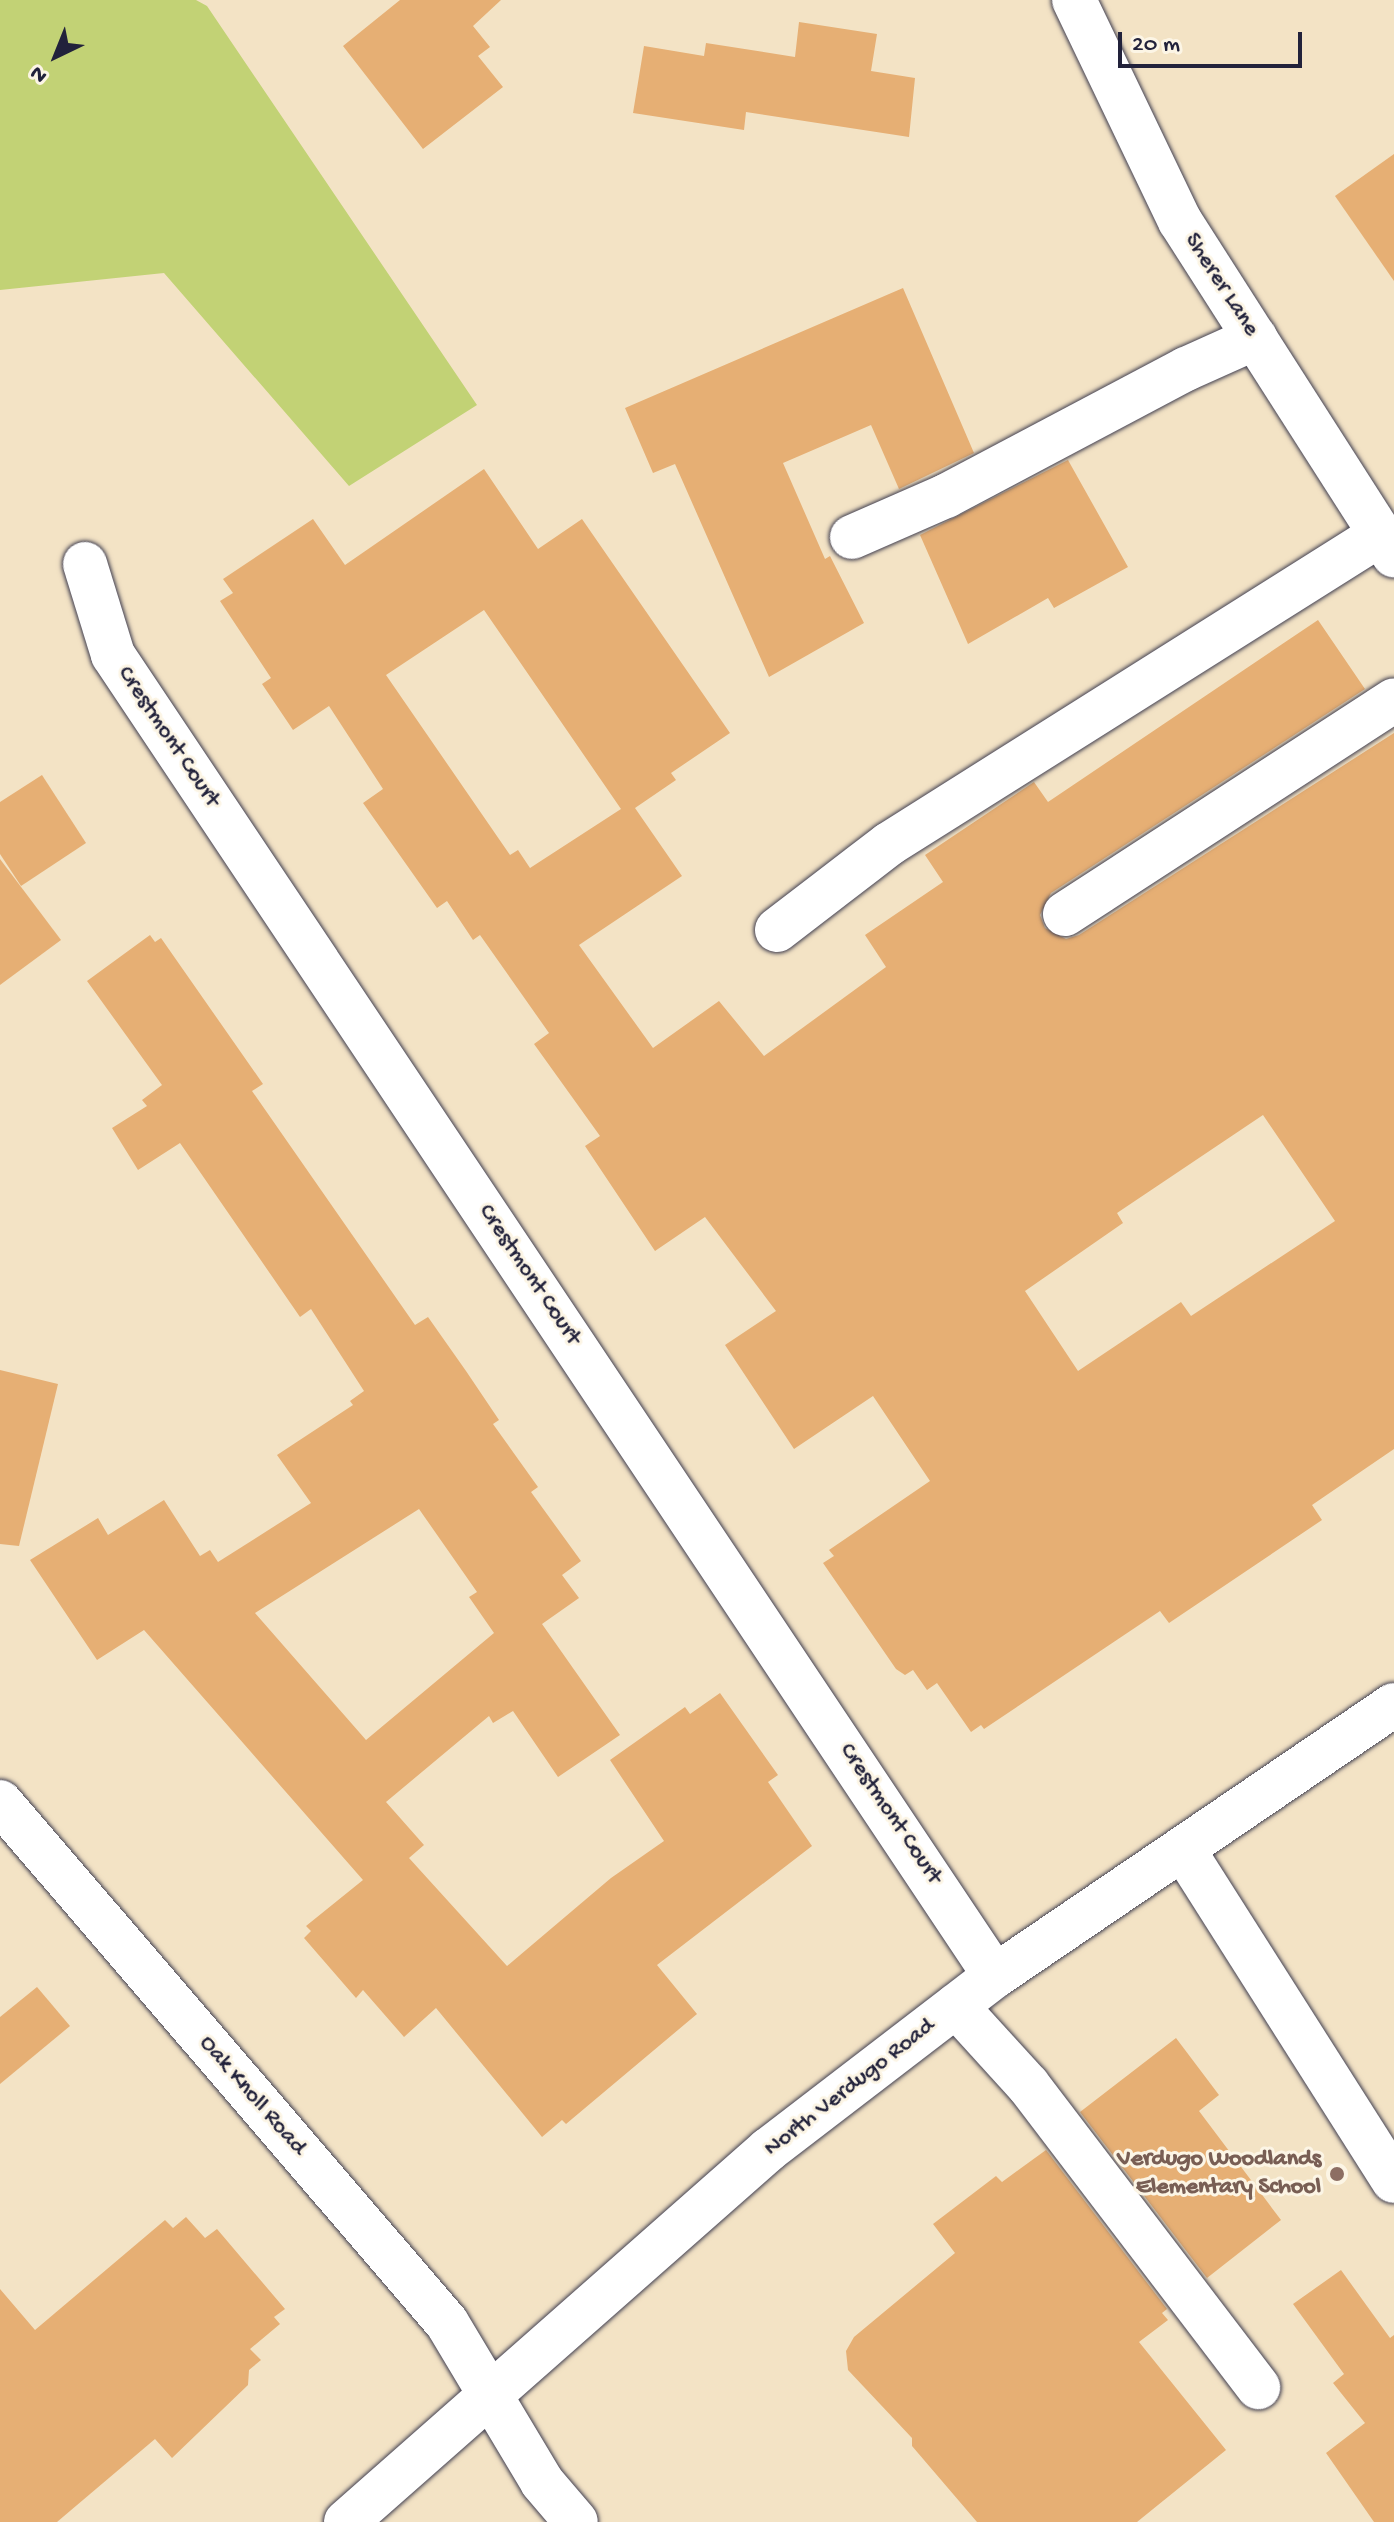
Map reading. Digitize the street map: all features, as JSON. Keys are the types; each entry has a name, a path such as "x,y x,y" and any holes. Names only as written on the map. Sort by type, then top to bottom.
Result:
{"street":[{"name":"Sherer Lane","path":"1074,0 1180,221 1387,544"},
{"path":"852,537 946,496 1186,369 1255,338"},
{"path":"777,930 889,844 1387,544"},
{"name":"Crestmont Court","path":"85,564 113,655 995,1976"},
{"path":"1065,914 1394,700"},
{"name":"North Verdugo Road","path":"346,2522 492,2398 768,2150 995,1976 1394,1705"},
{"name":"Oak Knoll Road","path":"0,1802 447,2323 542,2482 576,2522"},
{"path":"1183,1849 1394,2181"},
{"path":"956,2006 1028,2085 1258,2387"}],"green space":[{"path":"0,0 196,0 207,6 477,405 349,486 164,273 0,290"}],"building":[{"path":"400,0 501,0 473,26 490,47 478,56 503,87 423,149 343,46"},
{"path":"799,22 877,34 871,71 915,78 909,137 746,112 744,130 633,113 644,46 704,56 706,43 795,57"},
{"path":"1394,154 1394,281 1335,196"},
{"path":"903,288 974,453 899,489 871,425 783,463 825,559 830,556 864,623 769,677 675,464 653,473 625,408"},
{"path":"1068,460 1128,567 1054,608 1048,598 968,644 920,535"},
{"path":"484,469 538,549 582,519 730,733 671,773 676,780 635,808 682,876 579,945 653,1048 719,1001 764,1056 886,967 865,935 943,882 925,855 1034,782 1048,802 1318,620 1365,689 1051,893 1040,915 1045,928 1066,939 1079,935 1394,733 1394,1449 1312,1505 1322,1520 1169,1623 1160,1611 984,1729 981,1725 971,1732 937,1683 927,1690 913,1670 905,1675 896,1669 823,1563 834,1556 829,1550 930,1481 873,1396 794,1449 725,1345 776,1311 705,1217 655,1251 585,1146 600,1136 534,1044 549,1033 480,935 473,940 447,901 437,908 363,803 383,789 329,706 293,730 262,684 271,678 220,601 233,593 223,579 313,519 345,565","holes":["484,610 621,809 530,868 518,850 510,855 386,675","1263,1115 1335,1221 1191,1316 1181,1302 1078,1371 1025,1291 1123,1223 1117,1213"]},
{"path":"42,775 86,843 21,886 0,854 0,802"},
{"path":"0,859 61,940 0,985"},
{"path":"150,935 155,942 161,938 263,1084 252,1091 415,1325 428,1317 466,1371 499,1420 493,1424 538,1487 531,1492 581,1561 562,1575 579,1598 542,1624 620,1735 558,1777 513,1711 493,1723 489,1716 386,1802 424,1845 409,1858 507,1966 611,1878 664,1841 610,1760 685,1707 690,1714 720,1693 778,1775 768,1782 812,1846 657,1965 697,2014 566,2124 562,2120 542,2137 436,2008 404,2037 363,1990 356,1998 304,1938 311,1931 306,1926 363,1880 144,1630 97,1660 30,1560 98,1518 108,1535 164,1500 200,1556 210,1550 218,1562 311,1503 277,1455 353,1405 350,1401 364,1391 311,1309 300,1317 180,1143 138,1170 112,1128 147,1106 142,1100 162,1085 87,981","holes":["419,1509 477,1592 469,1597 494,1633 366,1740 255,1613"]},
{"path":"0,1370 58,1384 19,1546 0,1544"},
{"path":"37,1987 70,2026 0,2084 0,2017"},
{"path":"1176,2038 1219,2095 1199,2111 1281,2220 1207,2278 1080,2112"},
{"path":"1046,2150 1167,2309 1162,2313 1168,2320 1139,2342 1226,2450 1137,2522 977,2522 912,2446 912,2438 848,2370 846,2351 854,2337 955,2253 933,2224 996,2176 1002,2182"},
{"path":"186,2217 205,2238 217,2229 285,2309 274,2317 280,2324 250,2349 261,2360 249,2370 248,2385 172,2458 155,2439 57,2522 0,2522 0,2289 35,2330 165,2220 173,2228"},
{"path":"1341,2270 1390,2338 1394,2335 1394,2522 1374,2522 1326,2453 1365,2423 1333,2383 1344,2374 1293,2304"}],"place":[{"name":"Verdugo Woodlands Elementary School","path":"1337,2174"}]}
